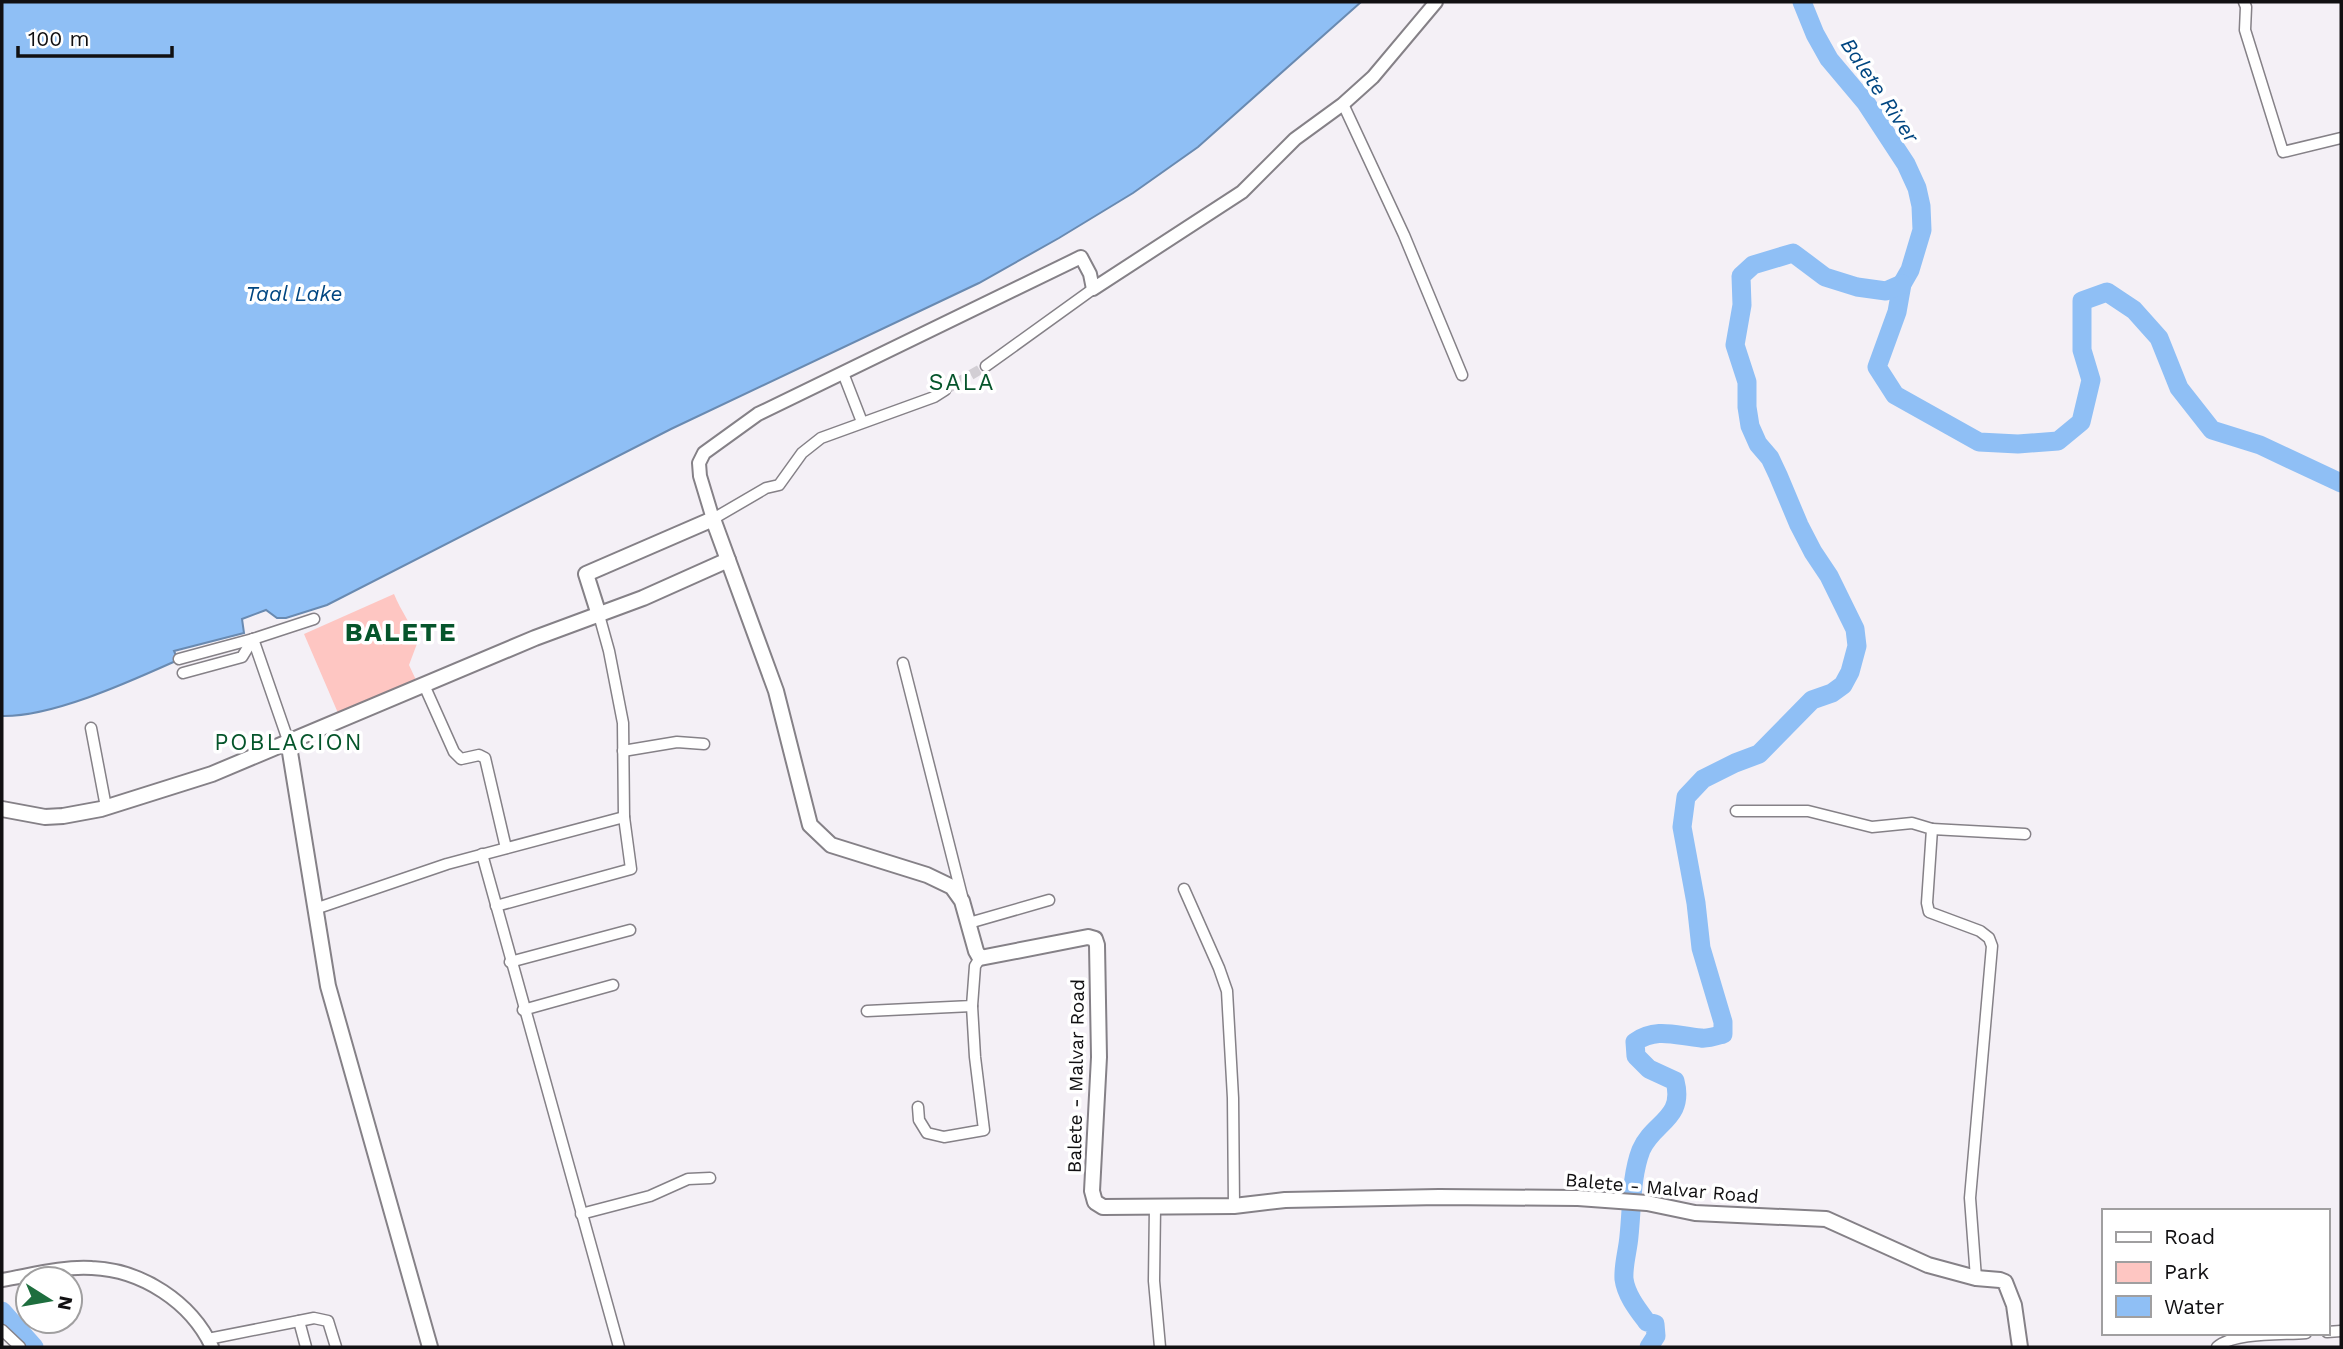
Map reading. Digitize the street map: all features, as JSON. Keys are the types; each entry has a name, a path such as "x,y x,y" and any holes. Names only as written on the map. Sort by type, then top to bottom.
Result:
{"main road":[{"path":"599,615 586,575 713,519 776,691 810,825 831,845 927,875 952,887 962,901 980,958"},
{"path":"2,810 45,817 63,816 106,807 212,774 288,740 728,560"},
{"path":"288,740 321,954 337,1026 430,1347"},
{"name":"Balete - Malvar Road","path":"980,958 1088,937 1095,939 1099,1057 1093,1191 1095,1202 1103,1207 1234,1206 1285,1200 1439,1197 1578,1198 1647,1203 1695,1213 1826,1219 1928,1265 1976,1278 1994,1278 2005,1282 2014,1305 2020,1347"}],"street":[{"path":"986,366 1093,289 1242,192 1295,139 1343,104 1373,76 1436,2"},
{"path":"2244,2 2245,30 2283,152 2341,138"},
{"path":"1343,104 1404,235 1462,375"},
{"path":"945,390 934,397 821,438 802,453 779,485 766,488 713,519 700,476 699,463 704,453 758,414 1081,257 1090,274 1093,289"},
{"path":"843,373 862,422"},
{"path":"496,906 631,869 624,817 623,723 599,615"},
{"path":"179,659 314,619"},
{"path":"183,673 242,657 256,638"},
{"path":"256,638 288,740"},
{"path":"902,663 962,901"},
{"path":"425,685 454,752 461,760 479,755 485,758 506,848"},
{"path":"90,729 106,807"},
{"path":"623,751 687,741 704,744"},
{"path":"1736,811 1808,811 1872,827 1912,823 1932,829 2025,834"},
{"path":"315,909 482,854 624,817"},
{"path":"1932,829 1927,903 1929,912 1980,931 1992,946 1970,1198 1976,1278"},
{"path":"482,854 523,1010 619,1347"},
{"path":"1184,889 1227,992 1233,1098 1234,1206"},
{"path":"969,923 1049,900"},
{"path":"510,962 630,930"},
{"path":"918,1107 919,1120 927,1133 944,1137 984,1130 972,1006 975,965 980,958"},
{"path":"523,1010 613,985"},
{"path":"867,1011 972,1006"},
{"path":"581,1214 650,1196 688,1179 710,1178"},
{"path":"1155,1207 1154,1281 1160,1347"},
{"path":"2,1280 76,1268 121,1272 149,1283 179,1303 198,1324 210,1343 314,1318 328,1321 336,1347"},
{"path":"299,1321 306,1347"},
{"path":"2,1330 20,1347"},
{"path":"2217,1347 2241,1337 2274,1335"}],"green space":[{"path":"394,594 418,641 409,665 416,680 338,713 304,634"}],"water":[{"name":"Taal Lake","path":"2,2 1361,2 1198,147 1133,193 979,283 671,429 327,605 286,618 277,618 266,610 242,619 244,633 174,651 178,660 115,687 44,711 2,716"}],"waterway":[{"name":"Balete River","path":"1802,2 1829,59 1866,103 1906,164 1917,188 1922,230 1910,270 1902,284 1897,312 1877,367 1895,395 1979,442 2018,444 2058,441 2081,422 2091,380 2082,350 2082,301 2107,292 2134,310 2159,338 2179,388 2212,430 2260,445 2341,483"},
{"path":"1649,1347 1656,1336 1655,1324 1647,1322 1636,1307 1624,1279 1632,1192 1641,1150 1672,1112 1677,1094 1675,1081 1649,1069 1636,1056 1635,1042 1643,1037 1659,1034 1704,1038 1723,1034 1723,1022 1701,948 1682,827 1686,797 1703,779 1759,754 1812,700 1832,693 1843,685 1850,672 1857,646 1855,629 1829,576 1799,525 1770,458 1758,444 1750,426 1747,382 1735,345 1742,305 1741,276 1753,265 1793,253 1825,277 1857,287 1886,291 1902,284"},
{"path":"2,1311 34,1347"}],"tunnel":[{"path":"945,390 986,366"}],"district":[{"name":"SALA","path":"962,382"},
{"name":"BALETE","path":"401,632"},
{"name":"POBLACION","path":"289,742"}]}
